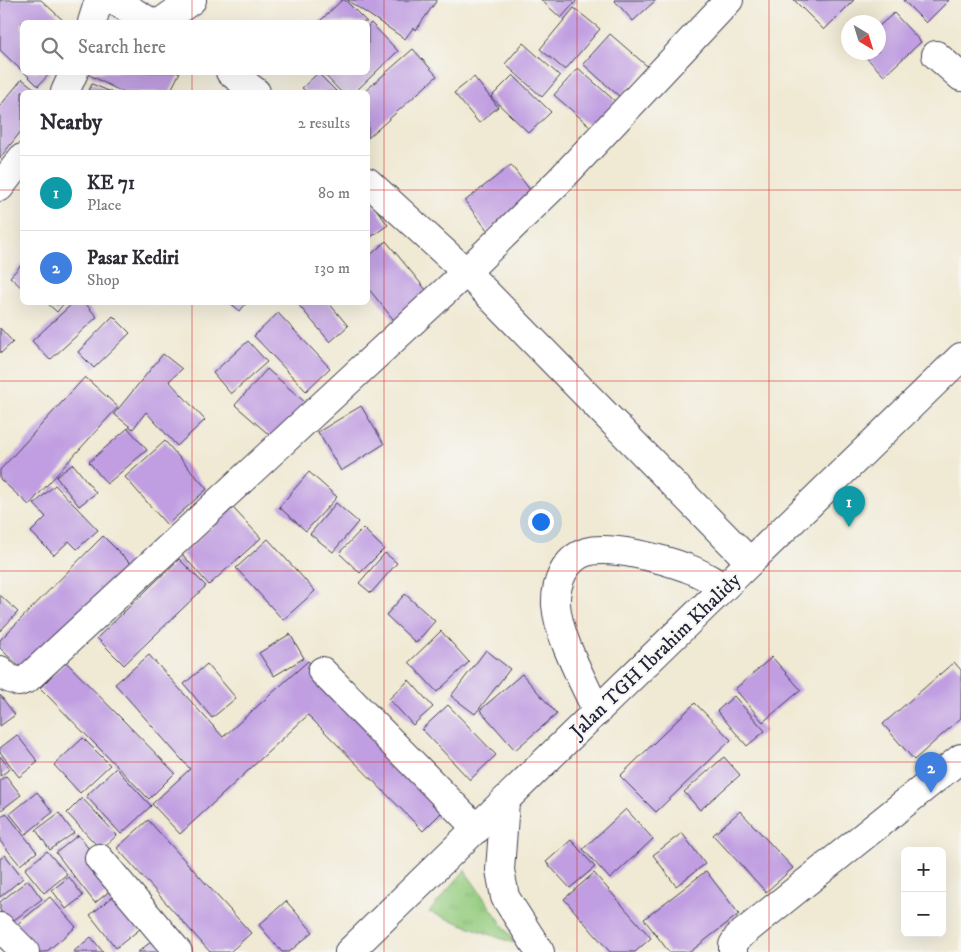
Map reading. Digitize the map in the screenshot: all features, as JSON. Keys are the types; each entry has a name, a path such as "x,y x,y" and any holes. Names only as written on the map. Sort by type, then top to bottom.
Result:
{"street":[{"path":"93,20 99,0"},
{"path":"113,0 148,20"},
{"path":"164,20 192,0"},
{"path":"0,670 8,678 19,682 27,679 466,272 558,182 729,0"},
{"path":"936,55 961,77"},
{"path":"66,90 73,75"},
{"path":"234,75 253,90"},
{"path":"0,187 20,161"},
{"path":"370,184 466,272 750,562"},
{"name":"Jalan TGH Ibrahim Khalidy","path":"349,952 961,357"},
{"path":"597,712 560,626 556,605 558,582 572,561 586,552 621,551 688,568 724,587"},
{"path":"322,671 477,829"},
{"path":"732,952 732,945 738,937 961,758"},
{"path":"505,802 500,870 506,896 540,952"},
{"path":"99,858 178,952"},
{"path":"0,927 25,952"}],"green space":[{"path":"465,871 516,944 429,912"}],"building":[{"path":"0,0 41,0 63,20 20,20 20,69 0,50"},
{"path":"342,0 345,0 365,20 321,20"},
{"path":"347,0 437,0 416,30 413,28 405,39"},
{"path":"541,0 577,0 561,18"},
{"path":"614,0 656,0 633,21"},
{"path":"794,0 854,0 824,30"},
{"path":"903,0 949,0 926,23"},
{"path":"574,8 600,29 565,70 540,49"},
{"path":"894,13 921,42 884,76 869,60 886,60 886,20"},
{"path":"370,24 398,51 357,90 339,90 325,75 370,75"},
{"path":"610,34 647,66 620,97 583,64"},
{"path":"523,43 560,76 542,97 505,64"},
{"path":"413,49 437,76 370,136 370,90 366,90"},
{"path":"578,68 615,101 592,128 554,95"},
{"path":"27,75 48,75 38,86"},
{"path":"90,75 178,75 171,90 118,90"},
{"path":"316,75 320,75 335,90 304,90 302,88"},
{"path":"513,75 551,112 529,133 491,97"},
{"path":"474,77 498,107 479,123 454,93"},
{"path":"22,79 36,90 20,90 20,133 0,158 0,106"},
{"path":"92,84 106,90 89,90"},
{"path":"511,165 534,195 488,231 465,201"},
{"path":"370,201 388,225 370,238"},
{"path":"386,241 431,296 397,324 370,290 370,255"},
{"path":"20,266 20,286 10,277"},
{"path":"49,305 63,305 57,312"},
{"path":"71,305 87,305 97,317 50,360 32,341"},
{"path":"233,305 245,305 240,311"},
{"path":"299,305 330,305 348,326 330,342"},
{"path":"278,313 330,368 306,391 254,336"},
{"path":"113,316 130,333 94,368 78,352"},
{"path":"0,328 13,342 1,353 0,351"},
{"path":"248,341 267,362 231,394 213,373"},
{"path":"163,354 182,369 169,381 205,420 177,446 146,412 133,429 114,414"},
{"path":"267,369 306,403 274,439 235,405"},
{"path":"85,377 118,407 29,505 0,479 0,470"},
{"path":"361,406 384,444 341,471 318,432"},
{"path":"128,428 147,450 107,484 89,462"},
{"path":"165,441 207,489 167,525 125,477"},
{"path":"73,464 96,493 79,506 56,477"},
{"path":"309,472 337,497 306,531 279,507"},
{"path":"55,485 98,530 77,549 69,541 54,555 31,532 46,517 34,504"},
{"path":"336,503 358,522 333,552 310,534"},
{"path":"233,508 261,538 209,585 182,554"},
{"path":"363,528 384,549 360,573 339,553"},
{"path":"103,536 134,567 27,674 0,648 0,640"},
{"path":"268,539 315,591 283,620 236,568"},
{"path":"385,553 397,563 371,593 359,583"},
{"path":"179,559 206,586 124,665 97,638"},
{"path":"405,594 435,621 416,643 386,615"},
{"path":"0,595 18,612 0,631"},
{"path":"441,631 469,662 437,692 409,662"},
{"path":"290,634 304,658 274,676 259,653"},
{"path":"486,650 510,669 475,714 451,696"},
{"path":"149,655 223,737 308,661 450,804 423,831 308,715 180,834 152,804 190,769 115,684"},
{"path":"772,657 801,690 763,722 735,689"},
{"path":"66,662 175,773 149,799 40,688"},
{"path":"954,662 961,670 961,718 914,760 883,724"},
{"path":"207,664 236,698 212,718 184,684"},
{"path":"522,674 557,714 515,750 480,710"},
{"path":"409,680 433,707 413,725 389,699"},
{"path":"0,695 15,715 0,726"},
{"path":"734,696 765,731 747,746 717,711"},
{"path":"695,703 731,740 656,812 620,776"},
{"path":"448,705 496,755 470,780 422,729"},
{"path":"17,735 38,762 19,777 0,752 0,748"},
{"path":"83,738 110,765 80,793 54,765"},
{"path":"0,756 10,769 0,776"},
{"path":"724,757 740,775 700,810 684,792"},
{"path":"116,768 151,806 121,834 86,796"},
{"path":"6,776 21,795 0,811 0,780"},
{"path":"37,792 53,812 26,834 10,814"},
{"path":"82,798 117,835 101,850 67,813"},
{"path":"626,809 653,839 610,879 583,849"},
{"path":"740,811 793,868 766,892 713,835"},
{"path":"6,813 37,852 20,865 0,841 0,818"},
{"path":"59,813 74,833 50,850 36,830"},
{"path":"148,820 251,933 230,952 210,952 117,848"},
{"path":"682,833 705,864 676,886 653,855"},
{"path":"78,835 117,885 95,903 56,853"},
{"path":"571,840 595,867 570,888 546,862"},
{"path":"47,851 67,874 44,893 25,869"},
{"path":"5,855 23,878 0,897 0,859"},
{"path":"706,871 739,914 690,952 669,952 644,919"},
{"path":"594,873 651,938 635,952 610,952 564,899"},
{"path":"69,877 83,896 66,909 52,890"},
{"path":"28,880 42,899 10,923 0,910 0,902"},
{"path":"119,892 145,925 116,948 90,915"},
{"path":"50,897 76,927 46,952 37,952 15,926"},
{"path":"286,901 313,932 289,952 282,952 259,925"},
{"path":"91,937 103,952 73,952"},
{"path":"157,937 170,952 138,952"}],"place":[{"name":"KE 71","path":"849,527"},
{"name":"Pasar Kediri","path":"931,793"}]}
